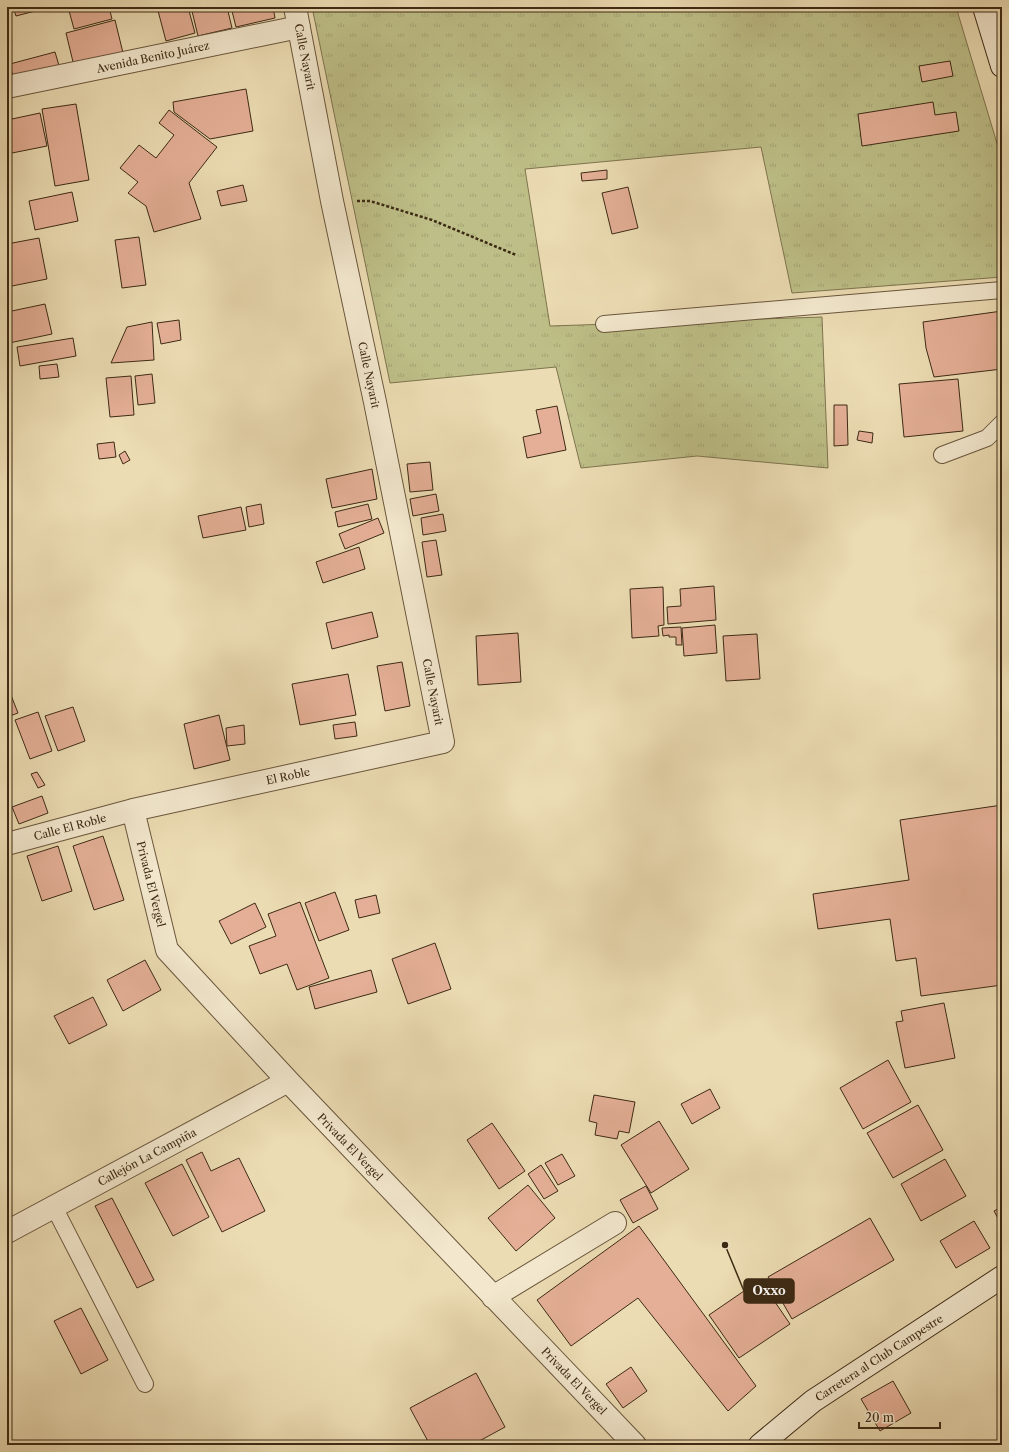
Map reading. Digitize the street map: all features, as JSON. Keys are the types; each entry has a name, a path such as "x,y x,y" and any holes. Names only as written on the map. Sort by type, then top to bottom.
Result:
{"street":[{"path":"984,7 1002,66"},
{"name":"Avenida Benito Juárez","path":"7,87 297,17"},
{"name":"Calle Nayarit","path":"297,17 332,201 377,410 443,742"},
{"name":"El Roble","path":"133,810 443,742"},
{"name":"Calle El Roble","path":"7,844 133,810"},
{"name":"Privada El Vergel","path":"133,810 168,950 288,1081 635,1445"},
{"name":"Callejón La Campiña","path":"7,1232 288,1081"},
{"path":"493,1297 616,1223"},
{"name":"Carretera al Club Campestre","path":"760,1445 813,1401 1002,1277"}],"lane":[{"path":"604,324 1002,290"},
{"path":"942,455 987,438 1002,423"},
{"path":"54,1207 145,1384"}],"path":[{"path":"332,201 370,201 432,220 516,255"}],"green space":[{"path":"312,7 956,7 1002,160 1002,277 792,293 761,147 525,169 550,326 822,317 828,468 697,456 581,468 556,367 390,383"}],"building":[{"path":"13,7 38,7 39,10 16,16"},
{"path":"68,7 109,7 112,19 74,29"},
{"path":"157,7 188,7 195,33 166,41"},
{"path":"191,7 227,7 232,28 198,36"},
{"path":"231,7 273,7 275,18 236,27"},
{"path":"115,20 123,53 74,66 66,33"},
{"path":"55,52 60,69 14,81 10,64"},
{"path":"950,61 953,76 922,82 919,66"},
{"path":"246,89 253,131 210,139 174,112 173,102"},
{"path":"933,102 935,115 956,112 959,131 862,146 858,114"},
{"path":"76,104 89,180 55,186 42,109"},
{"path":"9,108 12,119 40,113 47,146 7,154 7,109"},
{"path":"169,110 217,147 189,183 201,219 154,232 146,206 128,193 138,182 120,168 139,145 156,158 174,135 159,123"},
{"path":"607,170 607,179 582,181 581,173"},
{"path":"243,185 247,201 221,206 217,191"},
{"path":"628,187 638,228 612,234 602,193"},
{"path":"72,192 78,221 35,230 29,201"},
{"path":"139,237 146,285 122,288 115,240"},
{"path":"39,238 47,279 7,287 7,244"},
{"path":"45,304 52,334 9,343 7,336 7,312"},
{"path":"1002,311 1002,369 934,377 926,348 923,322"},
{"path":"179,320 181,340 161,344 157,323"},
{"path":"152,322 154,360 111,363 127,327"},
{"path":"73,338 76,356 20,366 17,347"},
{"path":"57,364 59,377 40,379 39,366"},
{"path":"152,374 155,403 138,405 135,376"},
{"path":"131,376 134,415 110,417 106,378"},
{"path":"958,379 963,431 904,437 899,384"},
{"path":"834,405 847,405 848,445 834,446"},
{"path":"557,406 566,450 527,458 523,437 541,433 536,410"},
{"path":"859,431 873,433 872,443 857,440"},
{"path":"114,442 116,457 99,459 97,444"},
{"path":"125,451 130,460 123,464 119,455"},
{"path":"430,462 433,490 410,492 407,464"},
{"path":"372,469 377,499 332,508 326,479"},
{"path":"436,494 439,511 413,516 410,499"},
{"path":"261,504 264,524 249,527 246,507"},
{"path":"368,504 372,519 338,527 335,512"},
{"path":"241,507 246,530 203,538 198,516"},
{"path":"443,514 446,531 423,535 421,518"},
{"path":"378,518 384,533 345,549 339,534"},
{"path":"436,540 442,575 427,577 422,542"},
{"path":"359,547 365,569 323,583 316,562"},
{"path":"714,586 716,620 668,624 667,607 681,606 680,589"},
{"path":"663,587 664,625 658,626 659,636 632,638 630,589"},
{"path":"372,612 378,637 332,649 326,623"},
{"path":"715,625 717,653 684,656 682,628"},
{"path":"681,627 682,645 676,645 676,637 669,637 669,635 663,636 662,628"},
{"path":"518,633 521,682 478,685 476,636"},
{"path":"757,634 760,679 726,681 723,636"},
{"path":"402,662 410,706 385,711 377,666"},
{"path":"348,674 356,715 300,725 292,684"},
{"path":"7,685 18,713 7,717"},
{"path":"73,707 85,741 58,751 45,716"},
{"path":"38,712 52,751 30,759 15,720"},
{"path":"219,715 230,760 194,769 184,724"},
{"path":"355,722 357,736 335,739 333,725"},
{"path":"244,725 245,744 227,746 226,728"},
{"path":"37,772 45,785 38,788 31,774"},
{"path":"42,796 48,813 19,824 12,807"},
{"path":"1002,805 1002,985 921,996 916,958 896,961 890,919 818,929 813,894 909,880 900,820"},
{"path":"103,836 124,900 94,910 73,846"},
{"path":"58,846 72,891 42,901 27,856"},
{"path":"335,892 349,930 319,941 305,903"},
{"path":"376,895 380,913 359,918 355,900"},
{"path":"300,902 329,978 297,990 287,964 260,974 249,946 276,936 268,914"},
{"path":"255,903 266,927 231,944 219,921"},
{"path":"435,943 451,989 408,1004 392,959"},
{"path":"145,960 161,990 123,1011 107,980"},
{"path":"371,970 377,992 315,1009 309,987"},
{"path":"93,997 107,1025 69,1044 54,1016"},
{"path":"944,1003 955,1058 905,1068 896,1022 903,1021 901,1011"},
{"path":"888,1060 911,1102 863,1129 840,1088"},
{"path":"710,1089 720,1108 692,1124 681,1104"},
{"path":"594,1095 635,1102 629,1133 619,1131 617,1139 595,1135 597,1123 589,1121"},
{"path":"918,1105 943,1150 893,1178 867,1133"},
{"path":"659,1121 689,1169 651,1193 621,1145"},
{"path":"492,1123 525,1171 499,1189 467,1140"},
{"path":"202,1152 211,1171 239,1158 265,1211 222,1232 186,1160"},
{"path":"562,1154 575,1176 558,1185 545,1163"},
{"path":"945,1159 966,1196 921,1221 901,1184"},
{"path":"182,1164 209,1217 173,1236 145,1183"},
{"path":"541,1165 558,1191 544,1199 528,1174"},
{"path":"528,1185 555,1218 516,1251 488,1218"},
{"path":"646,1186 658,1209 633,1223 620,1200"},
{"path":"112,1198 154,1280 137,1288 95,1206"},
{"path":"1002,1207 1002,1226 994,1211"},
{"path":"870,1218 894,1260 792,1319 768,1277"},
{"path":"974,1221 990,1248 956,1268 940,1241"},
{"path":"639,1226 756,1386 728,1411 638,1298 571,1346 537,1300"},
{"path":"760,1280 790,1324 739,1358 709,1315"},
{"path":"81,1308 108,1360 81,1374 54,1321"},
{"path":"631,1367 647,1391 623,1408 606,1384"},
{"path":"476,1373 505,1427 472,1445 430,1445 410,1408"},
{"path":"893,1381 911,1413 880,1431 861,1399"}],"place":[{"name":"Oxxo","path":"725,1245"}]}
